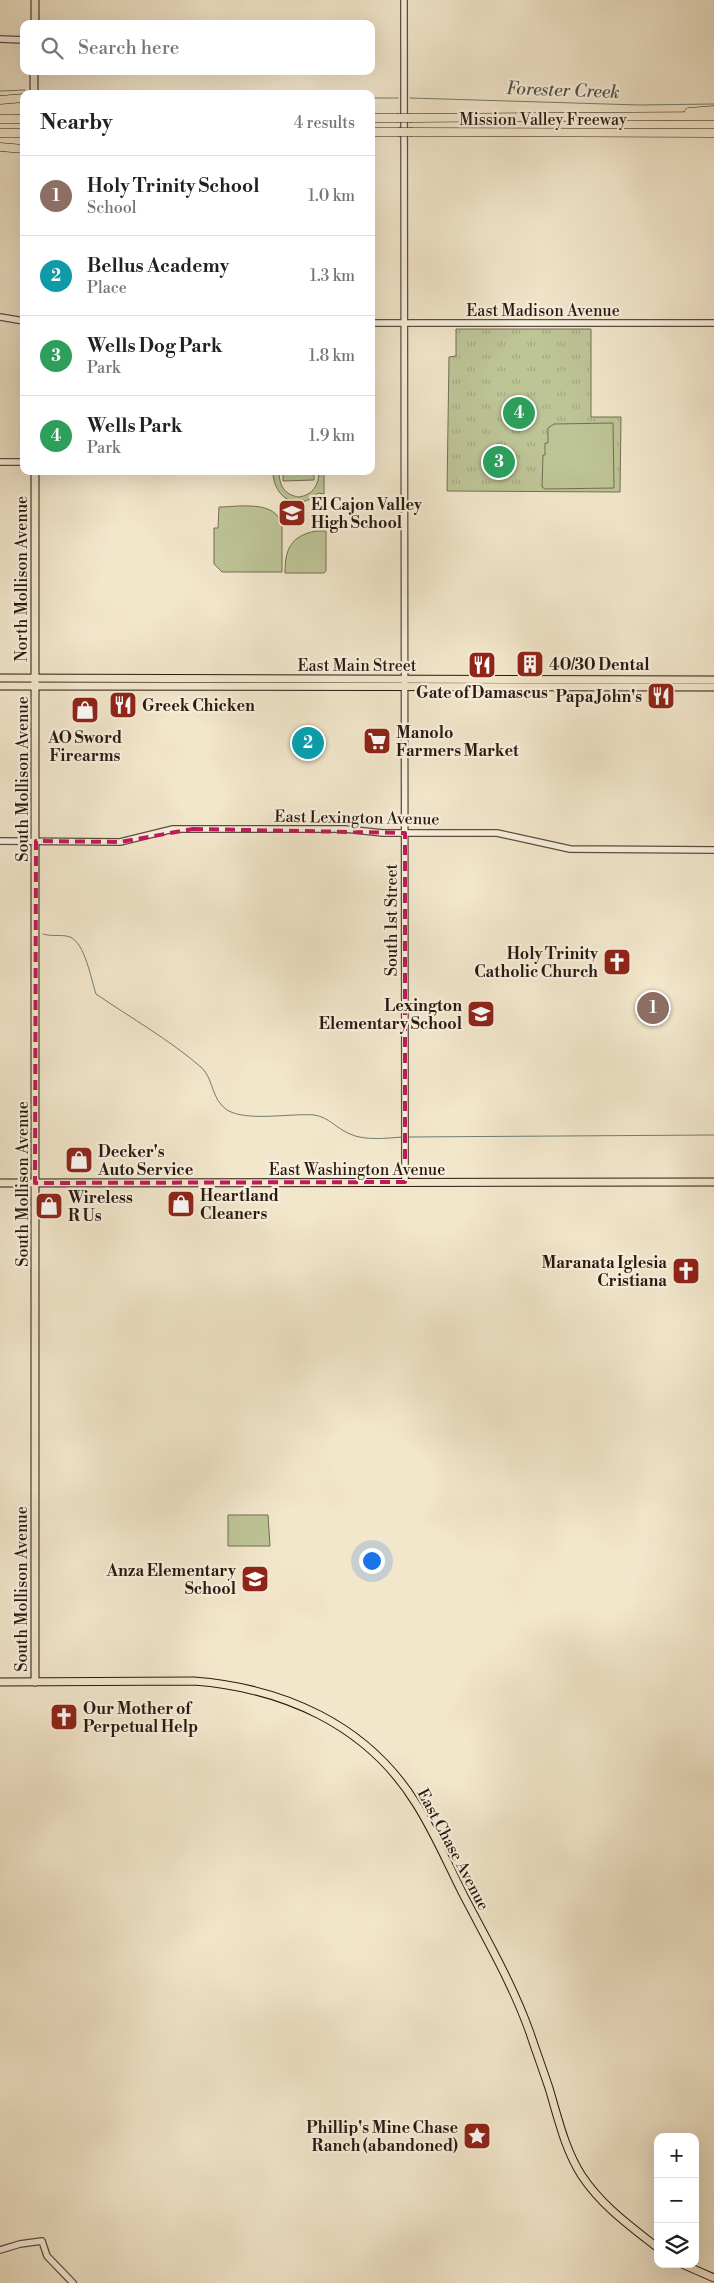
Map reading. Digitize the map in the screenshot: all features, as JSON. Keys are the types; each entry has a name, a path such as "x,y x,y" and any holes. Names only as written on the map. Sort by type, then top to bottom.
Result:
{"highway":[{"path":"0,100 20,98"},
{"path":"643,116 714,110"},
{"name":"Mission Valley Freeway","path":"375,118 714,116"},
{"path":"0,119 20,119"},
{"path":"0,133 20,132"},
{"name":"Mission Valley Freeway","path":"375,132 714,133"},
{"path":"698,133 714,137"},
{"path":"0,147 20,149"}],"main road":[{"path":"35,0 35,20"},
{"path":"34,75 34,90"},
{"name":"North Mollison Avenue","path":"35,475 35,686"},
{"name":"East Main Street","path":"0,678 714,687"},
{"name":"East Main Street","path":"0,686 714,680"},
{"name":"South Mollison Avenue","path":"35,686 35,1682"},
{"name":"East Washington Avenue","path":"0,1183 714,1182"},
{"name":"East Chase Avenue","path":"0,1682 194,1682 224,1684 280,1697 312,1710 349,1732 393,1772 416,1802 514,1993 549,2087 567,2145 582,2175 608,2208 654,2245"},
{"path":"691,2268 714,2278"}],"street":[{"name":"South 1st Street","path":"404,0 404,1182"},
{"path":"0,39 20,40"},
{"path":"0,317 20,320"},
{"name":"East Madison Avenue","path":"375,324 714,323"},
{"path":"0,462 20,462"},
{"name":"East Lexington Avenue","path":"0,841 120,842 180,829 345,829 404,833 497,833 570,848 714,850"},
{"path":"0,2250 20,2244 42,2241 47,2256 73,2283"}],"highlighted area":[{"path":"193,829 405,833 405,1182 35,1183 36,841 120,842"}],"green space":[{"path":"456,329 591,329 591,417 621,417 620,492 447,491 449,357 456,356"},
{"path":"613,423 614,488 545,489 542,487 543,455 545,455 545,443 548,443 548,428 554,424"},
{"path":"273,475 279,475 281,485 286,492 299,497 311,492 318,481 319,475 324,475 324,494 318,493 303,502 295,502 288,500 282,495 274,481"},
{"path":"283,475 314,475 314,480 283,481"},
{"path":"256,506 265,508 279,517 282,526 282,572 222,572 214,564 214,528 218,528 219,507"},
{"path":"316,531 326,531 326,571 324,573 285,573 286,557 291,545 300,536"},
{"path":"228,1515 268,1515 270,1546 228,1546"}],"waterway":[{"name":"Forester Creek","path":"0,91 20,90"},
{"name":"Forester Creek","path":"375,98 398,98"},
{"name":"Forester Creek","path":"410,98 639,105 714,104"},
{"path":"43,934 67,936 75,941 84,954 96,994 164,1039 202,1068 209,1078 215,1095 227,1110 246,1116 314,1115 324,1118 345,1132 362,1138 403,1137"},
{"path":"407,1137 714,1135"}],"place":[{"name":"Wells Park","path":"519,413"},
{"name":"Wells Dog Park","path":"499,462"},
{"name":"El Cajon Valley High School","path":"292,513"},
{"name":"40/30 Dental","path":"530,664"},
{"name":"Gate of Damascus","path":"482,665"},
{"name":"Papa John's","path":"661,696"},
{"name":"Greek Chicken","path":"123,705"},
{"name":"AO Sword Firearms","path":"85,710"},
{"name":"Manolo Farmers Market","path":"377,741"},
{"name":"Bellus Academy","path":"308,743"},
{"name":"Holy Trinity Catholic Church","path":"617,962"},
{"name":"Holy Trinity School","path":"653,1008"},
{"name":"Lexington Elementary School","path":"481,1014"},
{"name":"Decker's Auto Service","path":"79,1160"},
{"name":"Heartland Cleaners","path":"181,1204"},
{"name":"Wireless R Us","path":"49,1206"},
{"name":"Maranata Iglesia Cristiana","path":"686,1271"},
{"name":"Anza Elementary School","path":"255,1579"},
{"name":"Our Mother of Perpetual Help","path":"64,1717"},
{"name":"Phillip's Mine Chase Ranch (abandoned)","path":"477,2136"}]}
